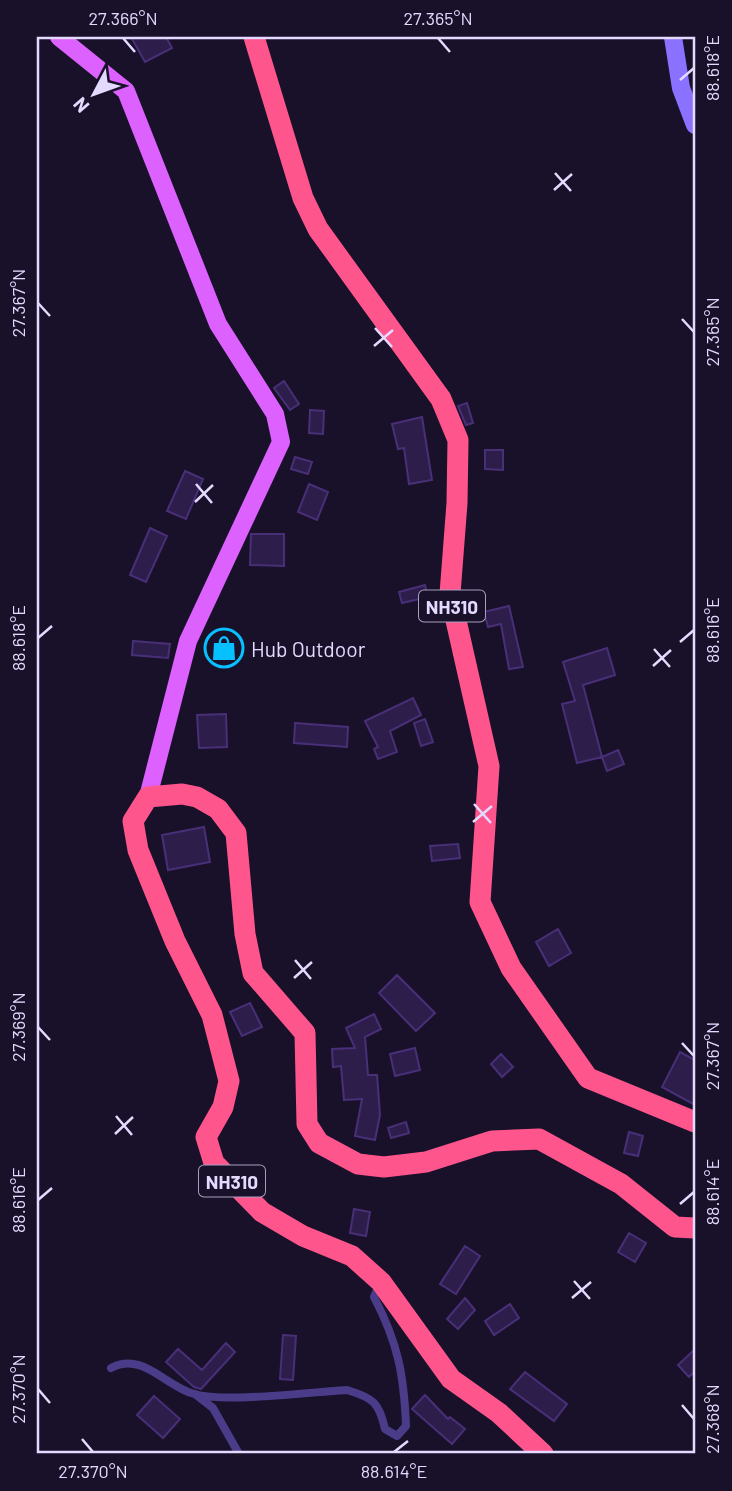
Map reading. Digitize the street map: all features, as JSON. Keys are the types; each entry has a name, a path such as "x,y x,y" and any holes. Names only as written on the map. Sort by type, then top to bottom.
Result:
{"highway":[{"name":"NH310","path":"254,37 303,198 318,229 441,400 458,440 457,503 450,594 489,765 480,902 511,968 588,1078 695,1122"},
{"path":"148,797 182,794 197,797 218,809 236,833 245,934 253,973 305,1033 307,1124 319,1143 358,1164 384,1167 426,1162 492,1141 539,1139 621,1184 648,1209 675,1227 695,1228"},
{"name":"NH310","path":"148,797 133,821 138,850 175,941 212,1015 229,1082 223,1107 206,1137 214,1163 262,1212 303,1236 352,1256 381,1282 451,1379 499,1413 543,1454"}],"main road":[{"path":"59,37 126,91 218,324 240,362 255,378 275,414 281,442 188,641 148,797"}],"street":[{"path":"673,37 681,88 695,125"}],"lane":[{"path":"195,1394 347,1390 371,1398 382,1413 385,1429 397,1436 406,1426 404,1373 391,1330 374,1297 381,1282"},
{"path":"111,1368 123,1362 135,1362 195,1394 213,1408 240,1454"}],"building":[{"path":"131,37 166,37 172,48 145,62"},
{"path":"284,381 299,404 290,410 274,388"},
{"path":"467,403 473,423 466,425 458,406"},
{"path":"310,410 324,411 323,434 309,433"},
{"path":"422,417 432,480 409,484 404,448 398,449 392,424"},
{"path":"485,450 503,450 503,470 485,469"},
{"path":"295,457 312,462 308,474 291,469"},
{"path":"185,471 203,479 186,519 167,511"},
{"path":"309,484 328,492 317,520 298,512"},
{"path":"150,528 167,536 146,582 130,575"},
{"path":"251,534 284,534 284,566 250,565"},
{"path":"425,585 428,597 402,603 399,592"},
{"path":"509,606 523,667 509,669 501,624 488,627 484,612"},
{"path":"133,641 170,644 168,658 132,655"},
{"path":"607,648 615,675 583,685 602,757 577,763 562,704 575,701 563,662"},
{"path":"413,698 421,715 390,731 397,752 378,759 374,749 378,747 365,721"},
{"path":"226,714 227,747 199,748 197,715"},
{"path":"425,719 433,742 421,746 414,723"},
{"path":"295,723 348,727 347,747 294,743"},
{"path":"618,750 624,764 607,771 602,757"},
{"path":"204,827 210,862 168,870 162,835"},
{"path":"458,844 460,858 432,861 430,846"},
{"path":"558,929 571,953 549,966 536,942"},
{"path":"397,975 435,1013 416,1031 379,993"},
{"path":"250,1003 262,1027 242,1036 230,1012"},
{"path":"374,1014 381,1029 365,1037 368,1075 377,1075 380,1115 375,1140 355,1136 362,1099 344,1100 341,1066 333,1067 332,1049 355,1048 346,1028"},
{"path":"415,1048 420,1070 395,1076 390,1054"},
{"path":"680,1052 695,1060 695,1105 662,1087"},
{"path":"501,1054 513,1067 502,1077 491,1064"},
{"path":"406,1122 409,1133 391,1138 388,1128"},
{"path":"629,1132 643,1136 638,1156 624,1153"},
{"path":"354,1209 370,1212 366,1236 350,1233"},
{"path":"629,1233 646,1243 635,1262 618,1252"},
{"path":"465,1246 480,1256 456,1294 440,1284"},
{"path":"465,1298 475,1310 458,1329 447,1319"},
{"path":"510,1304 519,1318 494,1335 485,1321"},
{"path":"283,1335 296,1336 293,1380 280,1379"},
{"path":"226,1343 235,1352 201,1389 194,1387 166,1362 178,1349 202,1370"},
{"path":"695,1349 695,1371 689,1377 678,1365"},
{"path":"525,1372 567,1404 554,1421 510,1389"},
{"path":"425,1395 448,1419 450,1417 465,1429 452,1444 412,1409"},
{"path":"154,1396 180,1419 163,1438 137,1415"}],"place":[{"name":"Hub Outdoor","path":"224,648"}]}
